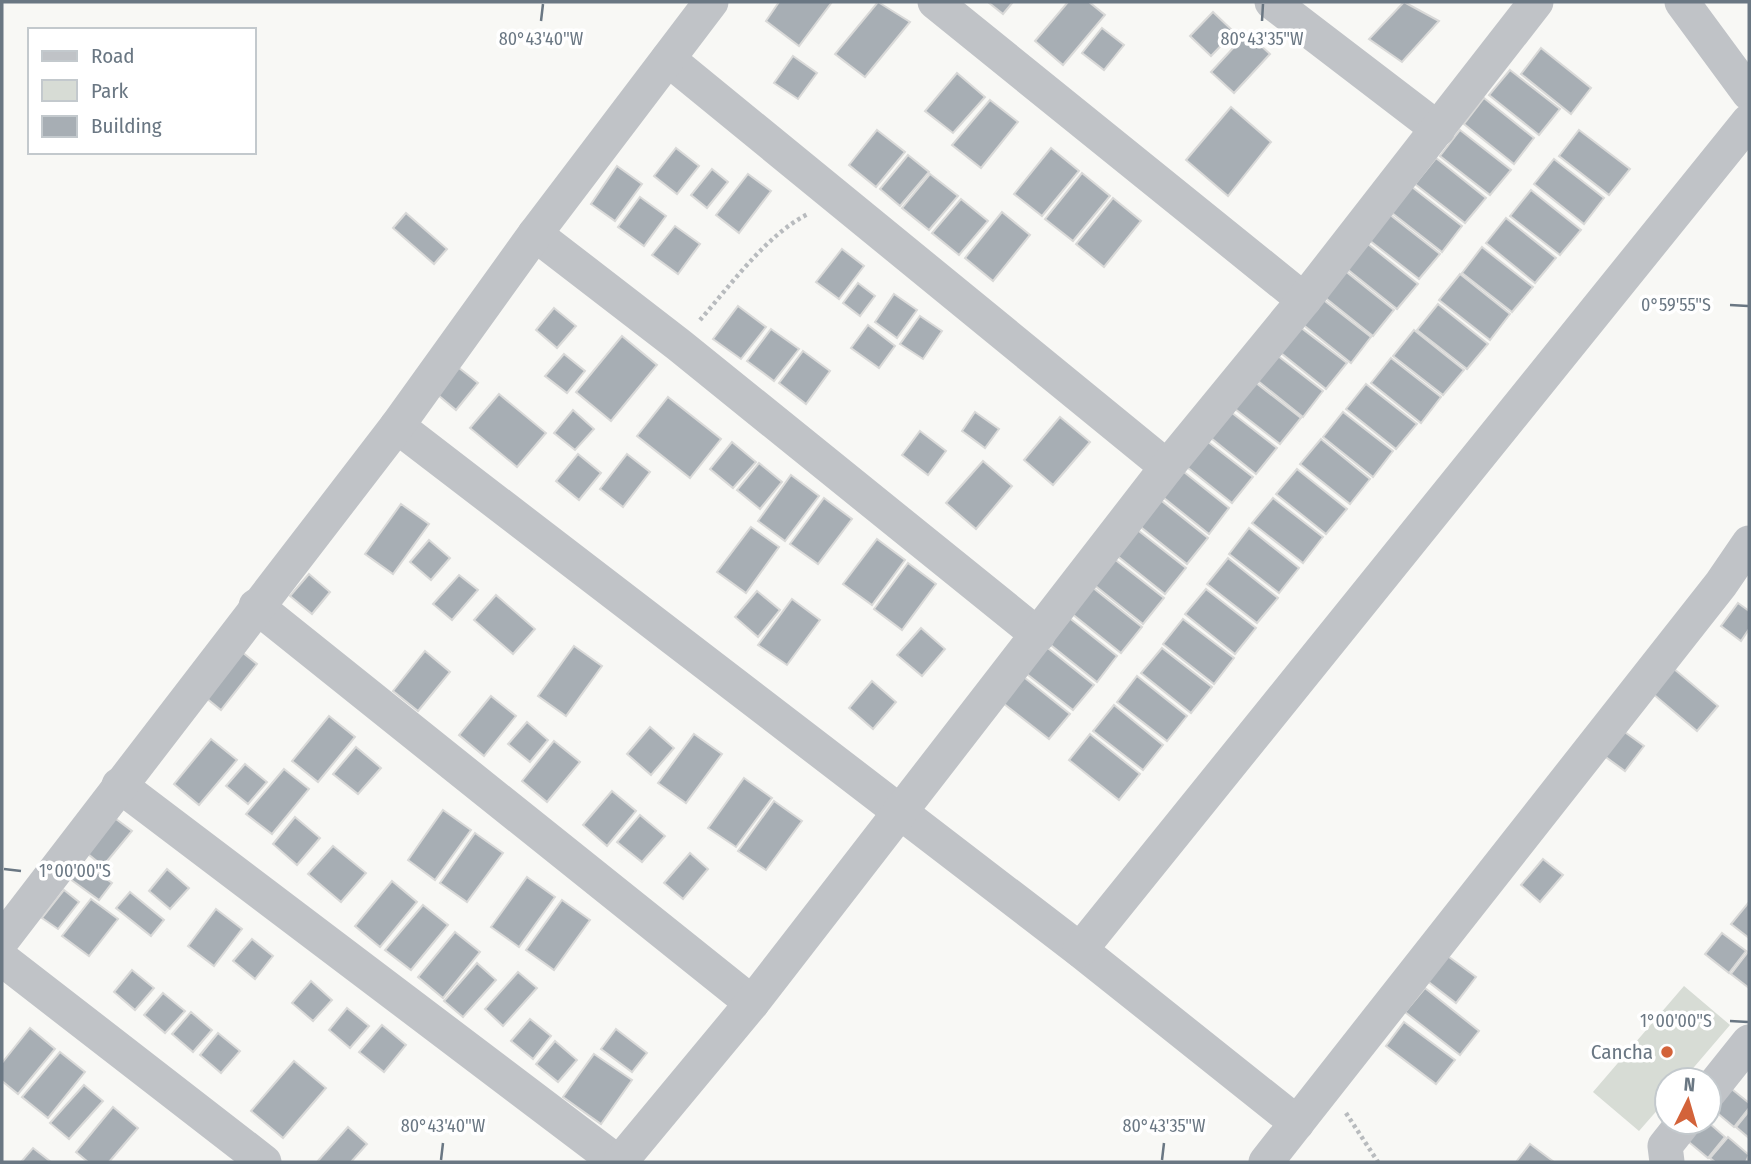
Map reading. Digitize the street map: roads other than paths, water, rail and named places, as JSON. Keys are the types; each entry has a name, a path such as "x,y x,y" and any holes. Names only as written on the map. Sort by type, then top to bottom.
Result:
{"street":[{"path":"2,940 256,606 397,426 535,234 711,2"},
{"path":"935,2 1304,300"},
{"path":"1272,2 1438,129"},
{"path":"119,785 618,1162 752,1003 1167,467 1304,300 1536,2"},
{"path":"1682,2 1749,93"},
{"path":"668,58 1167,467"},
{"path":"1080,950 1749,121"},
{"path":"535,234 679,345 1038,635"},
{"path":"397,426 1080,950 1297,1123"},
{"path":"1266,1162 1721,584 1749,542"},
{"path":"256,606 752,1003"},
{"path":"2,959 264,1162"},
{"path":"1723,1074 1749,1042"},
{"path":"1667,1162 1665,1146 1673,1136"}],"place":[{"name":"Cancha","path":"1667,1052"}]}
